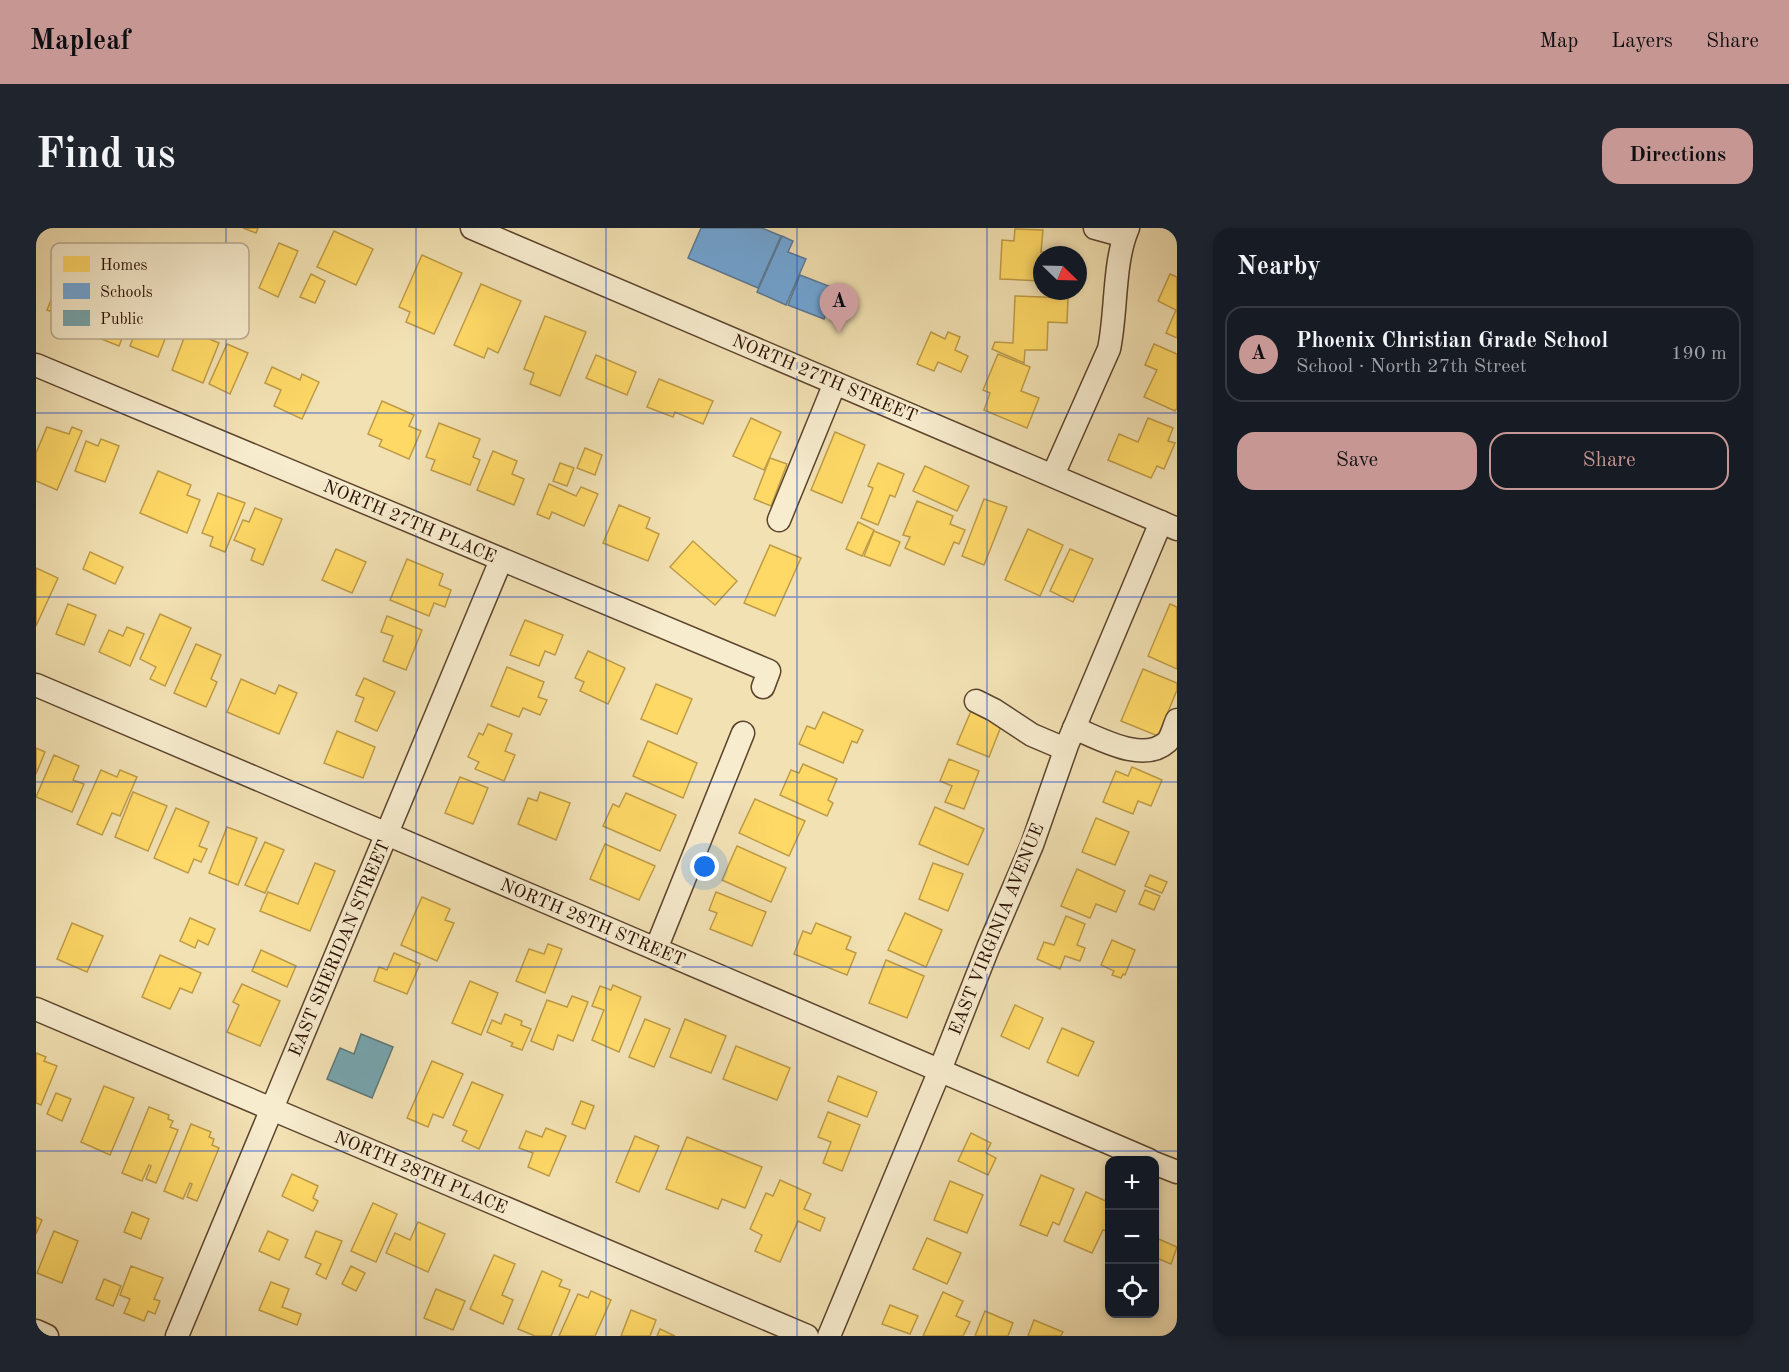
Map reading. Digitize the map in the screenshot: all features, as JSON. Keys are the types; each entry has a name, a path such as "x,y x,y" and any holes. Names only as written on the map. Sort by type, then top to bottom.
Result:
{"street":[{"name":"NORTH 27TH STREET","path":"472,228 1169,525"},
{"path":"1053,475 1109,348 1113,331 1126,232 1095,228"},
{"name":"NORTH 27TH PLACE","path":"36,365 769,671 763,687"},
{"path":"779,520 835,382"},
{"name":"EAST VIRGINIA AVENUE","path":"829,1336 1032,845 1065,749 1169,525"},
{"name":"EAST SHERIDAN STREET","path":"177,1336 501,560"},
{"name":"NORTH 28TH STREET","path":"36,685 1138,1156"},
{"path":"976,701 1032,735 1065,749"},
{"path":"1074,728 1123,748 1149,751 1168,741 1177,720"},
{"path":"656,949 743,733"},
{"name":"NORTH 28TH PLACE","path":"36,1009 807,1336"},
{"path":"1159,1165 1177,1172"},
{"path":"36,1331 47,1336"}],"building: Homes":[{"path":"243,228 258,228 256,233"},
{"path":"1015,229 1043,230 1042,246 1033,246 1033,281 1000,279 1002,240 1014,241"},
{"path":"334,231 373,249 356,285 317,267"},
{"path":"279,243 298,251 278,297 259,288"},
{"path":"422,255 462,273 434,334 406,322 410,312 399,307"},
{"path":"311,274 325,281 315,303 300,297"},
{"path":"1170,274 1177,277 1177,338 1166,333 1176,310 1158,301"},
{"path":"481,284 521,301 498,353 488,348 484,358 454,345"},
{"path":"1015,296 1033,297 1033,300 1068,300 1067,323 1048,322 1047,350 1025,350 1024,363 992,349 995,342 1013,343"},
{"path":"51,300 51,312 47,310"},
{"path":"545,316 586,332 560,396 530,384 534,373 524,369"},
{"path":"931,332 945,339 948,332 960,337 955,350 968,356 961,372 938,362 934,371 917,364"},
{"path":"102,339 122,339 119,346"},
{"path":"133,339 165,339 158,357 130,346"},
{"path":"184,339 209,339 219,343 203,383 172,370"},
{"path":"227,344 248,353 230,394 209,384"},
{"path":"1154,344 1177,354 1177,408 1175,411 1144,397 1157,370 1145,365"},
{"path":"998,354 1030,367 1021,391 1039,398 1027,428 984,410 990,393 983,390"},
{"path":"596,355 636,372 627,395 586,378"},
{"path":"272,367 300,380 302,374 319,382 302,419 274,406 281,390 265,383"},
{"path":"659,379 713,401 703,424 675,412 673,417 647,407"},
{"path":"382,401 414,415 409,426 421,431 409,459 379,446 382,440 368,434"},
{"path":"751,418 781,432 764,470 733,456"},
{"path":"1148,418 1173,428 1168,441 1175,443 1164,469 1157,466 1151,478 1108,460 1119,434 1138,442"},
{"path":"439,423 480,439 473,457 480,460 470,485 431,470 435,460 426,457"},
{"path":"47,427 69,434 72,427 82,431 57,490 36,481 36,453"},
{"path":"835,432 865,445 842,503 811,490"},
{"path":"101,439 119,446 105,482 75,471 86,441 98,446"},
{"path":"585,448 602,455 595,475 577,468"},
{"path":"493,451 517,461 512,474 524,479 514,505 477,490"},
{"path":"770,458 787,464 771,506 754,499"},
{"path":"560,463 574,468 567,486 553,481"},
{"path":"878,463 904,474 895,497 890,495 878,525 861,518 873,488 868,486"},
{"path":"925,466 969,486 957,511 913,491"},
{"path":"158,471 191,485 187,495 200,500 187,533 140,513"},
{"path":"549,484 576,496 581,487 598,494 584,526 552,512 549,519 537,514"},
{"path":"218,493 245,503 225,552 210,546 213,537 202,533"},
{"path":"984,499 1007,507 984,565 962,556"},
{"path":"917,501 953,516 950,524 965,530 959,544 954,542 944,565 905,548 910,537 903,535"},
{"path":"619,505 650,518 646,528 659,534 648,561 603,543"},
{"path":"255,508 282,519 263,565 251,560 255,549 234,540 243,520 249,522"},
{"path":"858,522 874,530 862,556 846,549"},
{"path":"1028,529 1063,545 1040,596 1005,580"},
{"path":"874,531 900,542 890,566 864,556"},
{"path":"693,541 737,581 715,605 670,567"},
{"path":"770,545 801,558 775,616 744,603"},
{"path":"336,549 366,562 352,593 322,580"},
{"path":"1070,549 1093,559 1073,602 1050,591"},
{"path":"90,552 123,567 115,584 83,569"},
{"path":"407,559 443,574 439,585 451,590 445,607 434,603 429,616 390,600"},
{"path":"36,568 58,578 36,626"},
{"path":"68,604 96,615 84,645 56,634"},
{"path":"1170,604 1177,607 1177,669 1148,656"},
{"path":"160,614 191,628 165,686 150,679 156,667 140,659"},
{"path":"387,616 422,630 406,670 383,661 393,636 381,632"},
{"path":"525,620 563,635 555,655 545,651 539,666 510,655"},
{"path":"127,627 144,634 130,666 99,652 109,630 123,636"},
{"path":"196,644 221,655 211,679 217,682 206,707 174,693"},
{"path":"588,651 625,668 608,704 580,691 584,682 575,678"},
{"path":"507,667 544,682 538,697 547,700 540,715 523,708 519,717 491,706"},
{"path":"1143,669 1177,683 1177,690 1158,736 1121,721"},
{"path":"364,678 395,692 377,731 355,721 364,698 356,695"},
{"path":"241,679 275,694 279,685 297,693 279,734 227,712"},
{"path":"656,684 692,699 677,734 641,719"},
{"path":"971,711 1002,724 989,757 957,744"},
{"path":"823,712 863,730 857,743 852,741 843,763 799,744 807,726 815,729"},
{"path":"488,724 512,734 505,751 515,755 504,781 475,769 479,762 468,757 479,733 483,735"},
{"path":"337,731 375,747 363,778 324,763"},
{"path":"648,741 697,763 683,798 633,776"},
{"path":"36,748 45,752 36,774"},
{"path":"54,755 79,766 73,780 84,784 72,812 36,797"},
{"path":"949,759 979,771 964,809 945,802 952,786 940,781"},
{"path":"803,764 837,779 828,800 833,803 827,816 780,795 791,770 799,773"},
{"path":"1132,767 1162,780 1151,806 1138,801 1133,814 1103,802 1116,771 1128,776"},
{"path":"101,770 117,777 120,770 137,777 120,816 112,813 102,835 77,824"},
{"path":"460,777 488,788 473,824 445,813"},
{"path":"133,792 167,806 148,851 115,837"},
{"path":"540,792 570,803 556,840 518,824 528,798 537,801"},
{"path":"626,793 676,815 660,851 603,826 613,804 619,807"},
{"path":"755,799 805,821 789,856 739,833"},
{"path":"935,807 984,829 968,865 919,844"},
{"path":"176,808 209,822 199,846 207,849 201,862 194,859 188,873 154,858"},
{"path":"1096,818 1129,832 1115,865 1082,852"},
{"path":"227,827 257,838 238,885 209,873"},
{"path":"265,842 284,850 265,893 245,885"},
{"path":"605,844 655,866 639,900 590,879"},
{"path":"737,846 786,868 771,902 722,880"},
{"path":"315,863 335,871 310,931 260,911 268,892 298,904"},
{"path":"933,863 963,874 948,911 919,899"},
{"path":"1077,869 1125,891 1116,912 1096,904 1090,918 1061,906"},
{"path":"1150,875 1167,882 1162,893 1145,886"},
{"path":"1145,890 1160,896 1154,910 1139,904"},
{"path":"716,892 766,912 752,946 710,929 717,913 709,910"},
{"path":"422,897 450,909 445,920 454,923 437,961 401,945"},
{"path":"905,913 942,930 926,967 888,950"},
{"path":"1066,916 1085,924 1077,945 1085,948 1080,961 1065,956 1060,969 1037,959 1044,942 1054,945"},
{"path":"190,918 215,929 208,945 198,940 195,948 180,941"},
{"path":"72,923 103,936 87,972 57,959"},
{"path":"816,923 851,937 846,949 856,953 847,975 794,954 803,931 811,934"},
{"path":"1112,940 1135,950 1125,975 1123,974 1121,978 1112,975 1114,971 1101,965"},
{"path":"548,944 562,949 545,993 516,981 529,949 544,954"},
{"path":"261,950 296,966 287,987 252,971"},
{"path":"394,953 420,964 407,994 374,981 379,967 387,970"},
{"path":"160,955 201,973 192,993 180,988 170,1009 142,997"},
{"path":"886,960 924,976 907,1018 869,1003"},
{"path":"470,981 498,993 481,1035 452,1023"},
{"path":"242,984 280,1001 260,1046 227,1032 239,1005 233,1002"},
{"path":"613,985 641,997 619,1052 592,1040 604,1010 592,1006 600,986 611,990"},
{"path":"572,996 588,1002 573,1041 558,1035 553,1050 531,1041 547,1000 567,1007"},
{"path":"1015,1005 1043,1018 1029,1049 1001,1036"},
{"path":"505,1014 522,1021 521,1025 531,1029 522,1050 511,1046 513,1043 487,1032 492,1020 501,1024"},
{"path":"645,1019 670,1029 654,1067 629,1057"},
{"path":"685,1019 726,1036 711,1073 670,1057"},
{"path":"1062,1028 1094,1042 1078,1076 1047,1062"},
{"path":"736,1046 790,1068 777,1100 723,1079"},
{"path":"36,1053 46,1057 44,1061 57,1066 41,1105 36,1103"},
{"path":"432,1061 463,1074 443,1118 433,1114 428,1127 407,1118"},
{"path":"838,1076 877,1092 867,1117 828,1101"},
{"path":"472,1082 503,1095 479,1149 462,1141 467,1131 453,1125"},
{"path":"104,1086 134,1098 110,1155 81,1142"},
{"path":"56,1093 71,1099 62,1121 47,1114"},
{"path":"581,1101 594,1106 585,1129 572,1124"},
{"path":"149,1107 169,1115 168,1119 173,1121 170,1127 178,1130 156,1183 146,1179 151,1166 149,1165 142,1181 122,1173"},
{"path":"828,1112 860,1125 842,1171 823,1163 831,1142 818,1137"},
{"path":"191,1124 211,1132 209,1137 214,1139 212,1145 219,1148 197,1201 187,1197 192,1184 190,1183 183,1199 164,1191"},
{"path":"546,1128 566,1136 549,1176 528,1167 533,1153 519,1148 526,1131 542,1137"},
{"path":"971,1133 991,1143 986,1153 996,1158 988,1175 958,1161"},
{"path":"635,1136 659,1146 639,1192 616,1182"},
{"path":"687,1137 762,1167 745,1208 722,1199 718,1209 666,1189"},
{"path":"292,1174 318,1186 313,1198 318,1201 313,1211 282,1196"},
{"path":"1041,1175 1074,1189 1059,1225 1053,1222 1047,1236 1020,1225"},
{"path":"780,1180 811,1194 804,1209 825,1218 820,1231 798,1221 780,1262 755,1251 762,1235 750,1229 766,1193 773,1196"},
{"path":"950,1181 983,1195 967,1233 934,1220"},
{"path":"1086,1192 1105,1201 1105,1231 1103,1230 1092,1253 1064,1241"},
{"path":"373,1203 397,1214 376,1262 351,1251"},
{"path":"132,1212 149,1219 141,1239 124,1232"},
{"path":"36,1217 42,1220 36,1234"},
{"path":"418,1222 445,1234 428,1272 386,1253 395,1233 410,1240"},
{"path":"54,1231 78,1241 62,1283 37,1273"},
{"path":"268,1231 288,1240 279,1260 259,1251"},
{"path":"316,1231 342,1241 326,1279 316,1274 321,1264 305,1257"},
{"path":"927,1238 961,1253 947,1284 913,1269"},
{"path":"1159,1239 1177,1247 1171,1264 1159,1259"},
{"path":"494,1255 515,1264 502,1295 513,1300 503,1324 470,1309"},
{"path":"131,1266 163,1278 154,1299 160,1301 155,1314 148,1311 144,1321 124,1313 130,1299 120,1295"},
{"path":"351,1266 365,1273 356,1291 342,1284"},
{"path":"542,1271 562,1280 559,1286 570,1290 551,1336 535,1336 518,1329"},
{"path":"104,1279 121,1286 113,1306 96,1299"},
{"path":"271,1282 289,1289 282,1307 301,1314 297,1325 259,1310"},
{"path":"436,1289 465,1301 453,1330 424,1318"},
{"path":"591,1291 611,1300 595,1336 559,1336 578,1294 588,1298"},
{"path":"943,1292 963,1301 956,1316 970,1322 963,1336 923,1336"},
{"path":"890,1305 918,1316 910,1334 882,1324"},
{"path":"631,1310 656,1320 650,1336 621,1336"},
{"path":"985,1311 1013,1323 1008,1336 975,1336"},
{"path":"1034,1320 1063,1332 1061,1336 1028,1336"},
{"path":"660,1329 675,1336 657,1336"}],"building: Schools":[{"path":"701,228 762,228 781,236 758,288 688,258"},
{"path":"782,236 793,241 788,252 806,259 786,305 757,292"},
{"path":"800,275 836,289 824,319 788,305"}],"building: Public":[{"path":"361,1034 393,1047 372,1098 327,1079 340,1048 354,1054"}],"place":[{"name":"Phoenix Christian Grade School","path":"839,333"}]}
